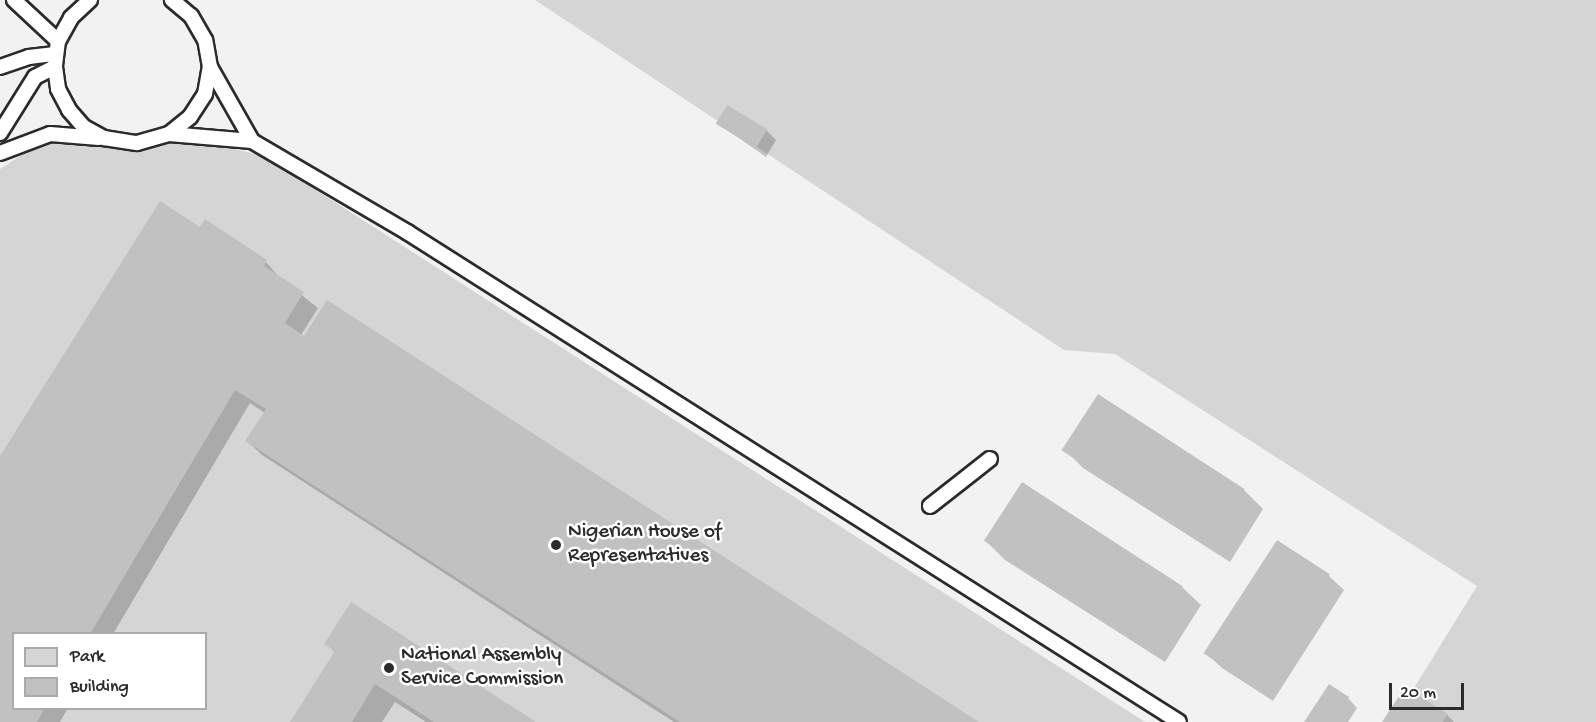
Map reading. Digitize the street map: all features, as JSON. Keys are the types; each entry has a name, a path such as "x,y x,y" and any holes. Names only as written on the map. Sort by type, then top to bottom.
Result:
{"lane":[{"path":"14,0 56,54 58,89 69,110 84,127 104,138"},
{"path":"0,133 35,77 56,54 71,18 90,0"},
{"path":"172,0 191,16 205,40 210,67 252,141"},
{"path":"0,67 29,57 56,54"},
{"path":"0,153 50,134 104,138 137,144 169,134 190,117 205,94 210,67"},
{"path":"169,134 252,141 407,232 1179,722"},
{"path":"930,506 990,459"}],"green space":[{"path":"535,0 1596,0 1596,722 1393,722 1477,586 1115,354 1064,350"},
{"path":"201,140 263,156 1145,722 0,722 0,169 40,143"}],"building":[{"path":"727,105 767,129 756,148 716,124"},
{"name":"Nigerian House of Representatives","path":"160,201 200,227 205,219 267,260 264,266 304,292 285,323 304,336 327,300 979,722 680,722 245,441 266,409 235,390 91,632 12,632 12,710 44,710 37,722 0,722 0,456"},
{"path":"1098,394 1245,489 1208,546 1062,450"},
{"path":"1022,482 1183,587 1145,645 984,541"},
{"path":"1277,540 1330,574 1256,688 1203,653"},
{"name":"National Assembly Service Commission","path":"351,602 536,722 434,722 375,684 352,722 290,722 335,651 324,644"},
{"path":"1329,684 1349,697 1332,722 1304,722"},
{"path":"1405,687 1448,714 1443,722 1382,722"}],"place":[{"name":"Nigerian House of Representatives","path":"556,545"},
{"name":"National Assembly Service Commission","path":"389,668"}]}
